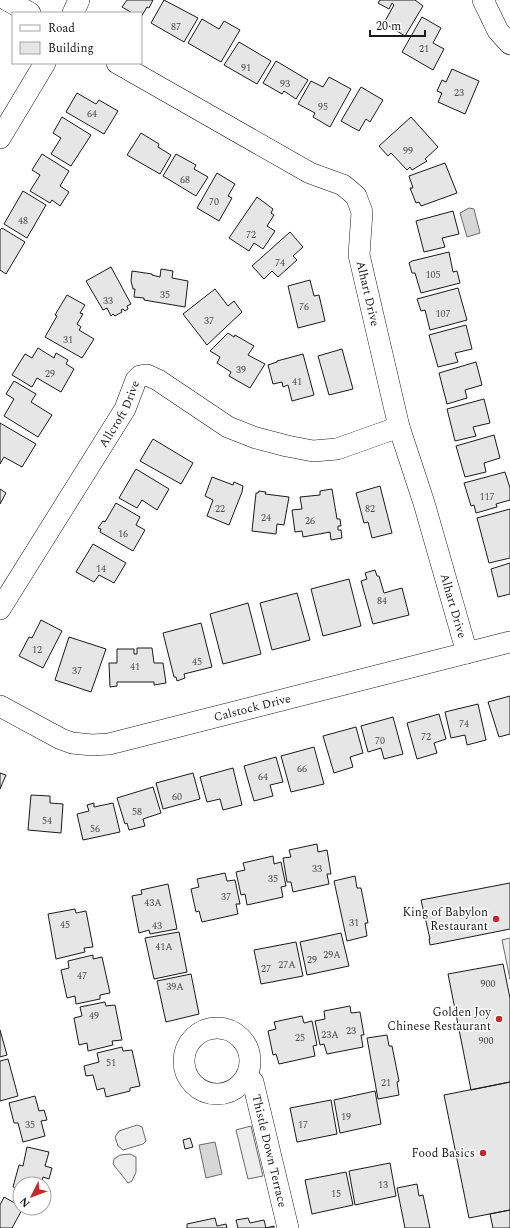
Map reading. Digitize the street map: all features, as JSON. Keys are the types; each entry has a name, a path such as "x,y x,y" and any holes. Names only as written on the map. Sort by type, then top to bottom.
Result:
{"street":[{"path":"7,0 28,12"},
{"path":"74,12 80,0"},
{"path":"483,0 498,31 510,44"},
{"path":"0,138 44,64"},
{"name":"Alhart Drive","path":"119,64 310,173 343,185 356,196 362,212 359,255 399,427 424,503 467,653"},
{"name":"Allcroft Drive","path":"0,609 125,409 136,380 140,376 147,375 158,380 228,427 256,438 314,451 336,449 399,427"},
{"name":"Calstock Drive","path":"0,706 61,739 72,743 92,745 110,744 510,642"},
{"name":"Thistle Down Terrace","path":"247,1075 253,1082 288,1228"}],"shaded area":[{"path":"469,208 474,209 480,233 467,237 460,213"},
{"path":"510,938 510,979 502,940"},
{"path":"137,1125 142,1127 146,1141 143,1144 123,1150 118,1146 115,1137 119,1131"},
{"path":"251,1126 263,1176 248,1179 236,1130"},
{"path":"215,1142 222,1174 206,1178 199,1145"},
{"path":"130,1154 136,1157 136,1172 132,1181 128,1183 113,1164 114,1159 120,1155"}],"building":[{"path":"127,0 153,0 149,8 147,7 142,15 142,12 130,12 122,7"},
{"path":"164,0 198,18 184,42 151,23"},
{"path":"380,0 415,0 423,6 405,36 384,23 394,5 392,3 389,9 378,3"},
{"path":"422,17 441,28 433,43 444,49 433,70 402,52"},
{"path":"202,19 219,29 224,21 240,30 221,62 188,43"},
{"path":"239,42 271,61 257,84 224,65"},
{"path":"276,61 308,80 296,99 284,91 282,94 263,83"},
{"path":"452,69 479,81 465,114 438,102 442,93 437,91 442,80 446,82"},
{"path":"329,77 351,89 330,127 313,117 315,113 298,104 311,81 323,87"},
{"path":"361,87 383,100 370,122 366,119 359,131 341,121"},
{"path":"77,93 96,104 99,100 118,111 104,134 66,112"},
{"path":"62,117 91,135 71,166 51,154 61,138 53,133"},
{"path":"411,117 438,147 425,159 427,161 412,170 410,167 407,170 391,153 388,156 379,146"},
{"path":"141,133 159,144 158,147 171,155 160,174 127,155"},
{"path":"42,154 69,171 60,186 69,192 60,206 52,200 50,203 30,191 40,175 32,170"},
{"path":"176,154 196,165 194,169 208,177 196,196 163,176"},
{"path":"445,163 457,193 421,206 419,202 416,203 410,188 413,188 409,176"},
{"path":"217,173 235,184 228,196 232,198 219,221 197,208"},
{"path":"23,191 46,205 27,238 4,224"},
{"path":"257,197 273,209 271,213 274,215 267,226 275,231 263,249 254,243 249,251 229,238"},
{"path":"453,211 459,234 442,238 445,247 424,252 416,221"},
{"path":"2,228 25,242 6,274 0,270 0,230"},
{"path":"290,232 303,247 293,256 297,260 278,277 272,271 264,279 252,266"},
{"path":"449,252 453,272 457,271 460,283 421,293 415,273 412,273 409,263"},
{"path":"111,267 131,304 127,306 128,309 125,311 123,309 121,310 122,312 115,316 113,314 111,316 107,308 103,310 86,281"},
{"path":"161,269 173,271 172,278 188,281 185,307 134,297 135,289 133,289 131,281 132,271 152,274 160,277"},
{"path":"310,280 314,296 319,295 325,321 298,328 288,286"},
{"path":"458,288 467,320 430,330 425,310 421,311 417,299"},
{"path":"215,289 228,306 234,301 242,312 207,345 183,314"},
{"path":"67,295 85,305 80,313 83,314 77,324 81,327 79,330 94,339 82,358 45,337 57,316 55,315"},
{"path":"466,325 472,349 455,353 458,362 438,367 429,335"},
{"path":"228,333 234,337 235,335 254,346 248,355 265,364 250,388 229,376 231,372 217,363 220,357 210,351"},
{"path":"38,348 54,358 56,353 68,360 66,364 74,369 61,392 37,378 32,387 12,375 25,354 32,358"},
{"path":"342,349 353,389 329,395 318,356"},
{"path":"303,354 314,395 292,401 288,385 283,387 282,382 273,384 268,365"},
{"path":"476,362 482,385 465,390 467,398 447,404 439,373"},
{"path":"14,381 36,394 31,402 52,415 38,437 4,416 14,399 6,394"},
{"path":"484,399 490,423 473,427 476,436 455,441 447,409"},
{"path":"0,423 36,444 22,467 4,457 0,464"},
{"path":"494,435 500,458 484,463 486,472 465,477 456,446"},
{"path":"153,439 193,463 181,484 140,461"},
{"path":"136,469 169,489 157,510 142,500 137,508 119,498"},
{"path":"505,472 510,488 510,500 496,504 497,507 476,513 474,505 471,506 464,483"},
{"path":"212,477 233,485 234,482 243,486 229,525 207,516 213,500 205,496"},
{"path":"380,486 392,533 372,538 368,522 364,523 356,493"},
{"path":"0,489 6,493 0,504"},
{"path":"332,489 337,519 340,519 341,526 338,526 338,530 341,530 342,538 331,540 330,532 303,537 302,531 295,532 292,510 302,509 300,497 320,495 320,491"},
{"path":"259,491 266,492 265,494 289,497 284,525 277,524 276,534 252,531 256,493"},
{"path":"116,503 140,517 136,525 145,530 133,551 100,532 101,529 98,528 103,521 105,522"},
{"path":"510,509 510,558 489,563 477,518"},
{"path":"93,544 126,563 114,583 99,575 94,582 76,572"},
{"path":"510,563 510,594 498,597 491,569"},
{"path":"375,570 377,576 379,576 384,593 402,588 409,615 373,624 361,581 367,579 365,573"},
{"path":"349,579 361,626 323,636 311,589"},
{"path":"297,593 310,640 272,650 260,603"},
{"path":"248,603 261,654 223,664 210,614"},
{"path":"41,620 62,631 43,668 19,656 29,637 32,638"},
{"path":"201,623 212,667 184,674 185,678 177,681 176,677 174,677 163,633"},
{"path":"69,637 106,649 91,692 55,680"},
{"path":"137,648 152,648 154,663 163,663 166,683 154,685 154,682 117,682 117,686 110,687 109,663 117,663 117,649 134,649 134,654 137,654"},
{"path":"510,696 510,734 499,737 488,702"},
{"path":"478,704 486,740 467,745 465,735 451,738 445,712"},
{"path":"439,714 446,739 434,743 437,753 417,759 407,723"},
{"path":"393,717 403,754 384,759 381,748 368,752 361,726"},
{"path":"356,727 363,753 350,757 353,767 334,773 323,736"},
{"path":"314,747 324,784 291,792 281,756"},
{"path":"276,757 283,782 270,785 273,796 254,801 244,766"},
{"path":"233,768 242,805 223,810 220,799 207,802 200,777"},
{"path":"0,773 6,775 0,789"},
{"path":"193,773 200,799 163,809 156,783"},
{"path":"153,787 161,813 143,819 145,826 129,830 127,823 125,824 117,798"},
{"path":"31,795 50,796 50,803 63,804 61,833 28,830"},
{"path":"94,803 94,807 113,803 120,832 83,840 77,814 89,811 87,805"},
{"path":"317,844 318,852 327,850 331,874 327,874 329,884 293,892 291,882 287,882 283,858 291,857 289,850"},
{"path":"273,856 274,864 281,862 286,886 281,887 283,897 247,905 245,894 241,895 236,872 245,870 243,863"},
{"path":"225,873 227,881 235,880 240,904 236,904 238,914 202,922 199,911 196,912 191,889 199,887 197,879"},
{"path":"355,876 357,888 361,888 368,923 365,923 367,936 347,941 334,881"},
{"path":"510,883 510,929 430,945 421,900"},
{"path":"168,884 177,929 150,934 149,930 139,933 132,896 142,894 141,890"},
{"path":"75,909 76,913 86,911 93,947 84,948 85,952 56,959 48,914"},
{"path":"179,932 187,972 154,979 145,938"},
{"path":"341,933 349,966 307,975 300,942"},
{"path":"296,942 303,976 261,984 254,950"},
{"path":"93,955 93,959 102,957 110,993 100,995 100,999 76,1004 75,996 67,998 61,970 69,968 68,961"},
{"path":"503,964 510,998 510,1082 471,1090 448,974"},
{"path":"191,974 199,1014 166,1022 157,981"},
{"path":"105,1002 106,1006 115,1005 122,1040 112,1041 113,1045 88,1051 87,1043 79,1045 74,1018 82,1016 80,1007"},
{"path":"350,1006 351,1013 360,1012 364,1035 361,1035 363,1047 327,1054 324,1044 320,1045 315,1021 325,1019 324,1011"},
{"path":"302,1016 304,1023 312,1021 317,1045 313,1046 315,1056 279,1064 276,1054 273,1055 268,1031 276,1029 274,1022"},
{"path":"0,1030 7,1055 0,1057"},
{"path":"387,1035 389,1046 392,1046 399,1081 397,1082 399,1095 378,1099 367,1038"},
{"path":"122,1047 123,1051 132,1050 140,1086 130,1088 130,1091 106,1097 104,1088 97,1090 93,1075 86,1076 84,1066 99,1062 97,1053"},
{"path":"8,1059 18,1096 0,1101 0,1061"},
{"name":"Food Basics","path":"510,1082 510,1210 469,1218 444,1095"},
{"path":"375,1091 381,1124 340,1133 334,1100"},
{"path":"35,1096 39,1111 44,1110 47,1120 41,1121 45,1136 23,1142 18,1123 14,1123 9,1103"},
{"path":"331,1100 337,1134 297,1142 290,1108"},
{"path":"190,1138 193,1147 185,1149 183,1140"},
{"path":"27,1147 49,1152 45,1166 52,1168 50,1176 16,1176 19,1165 23,1166"},
{"path":"390,1163 396,1196 355,1205 349,1171"},
{"path":"346,1172 353,1205 312,1214 305,1180"},
{"path":"417,1184 419,1196 423,1195 430,1228 405,1228 397,1188"},
{"path":"4,1197 12,1202 12,1216 19,1216 12,1228 0,1228 0,1205"},
{"path":"510,1210 510,1228 493,1228 490,1214"},
{"path":"215,1218 217,1226 226,1224 227,1228 187,1228 187,1224"},
{"path":"248,1218 250,1223 264,1220 266,1228 238,1228 236,1220"}],"place":[{"name":"King of Babylon Restaurant","path":"496,919"},
{"name":"Golden Joy Chinese Restaurant","path":"499,1019"},
{"name":"Food Basics","path":"483,1153"}]}
